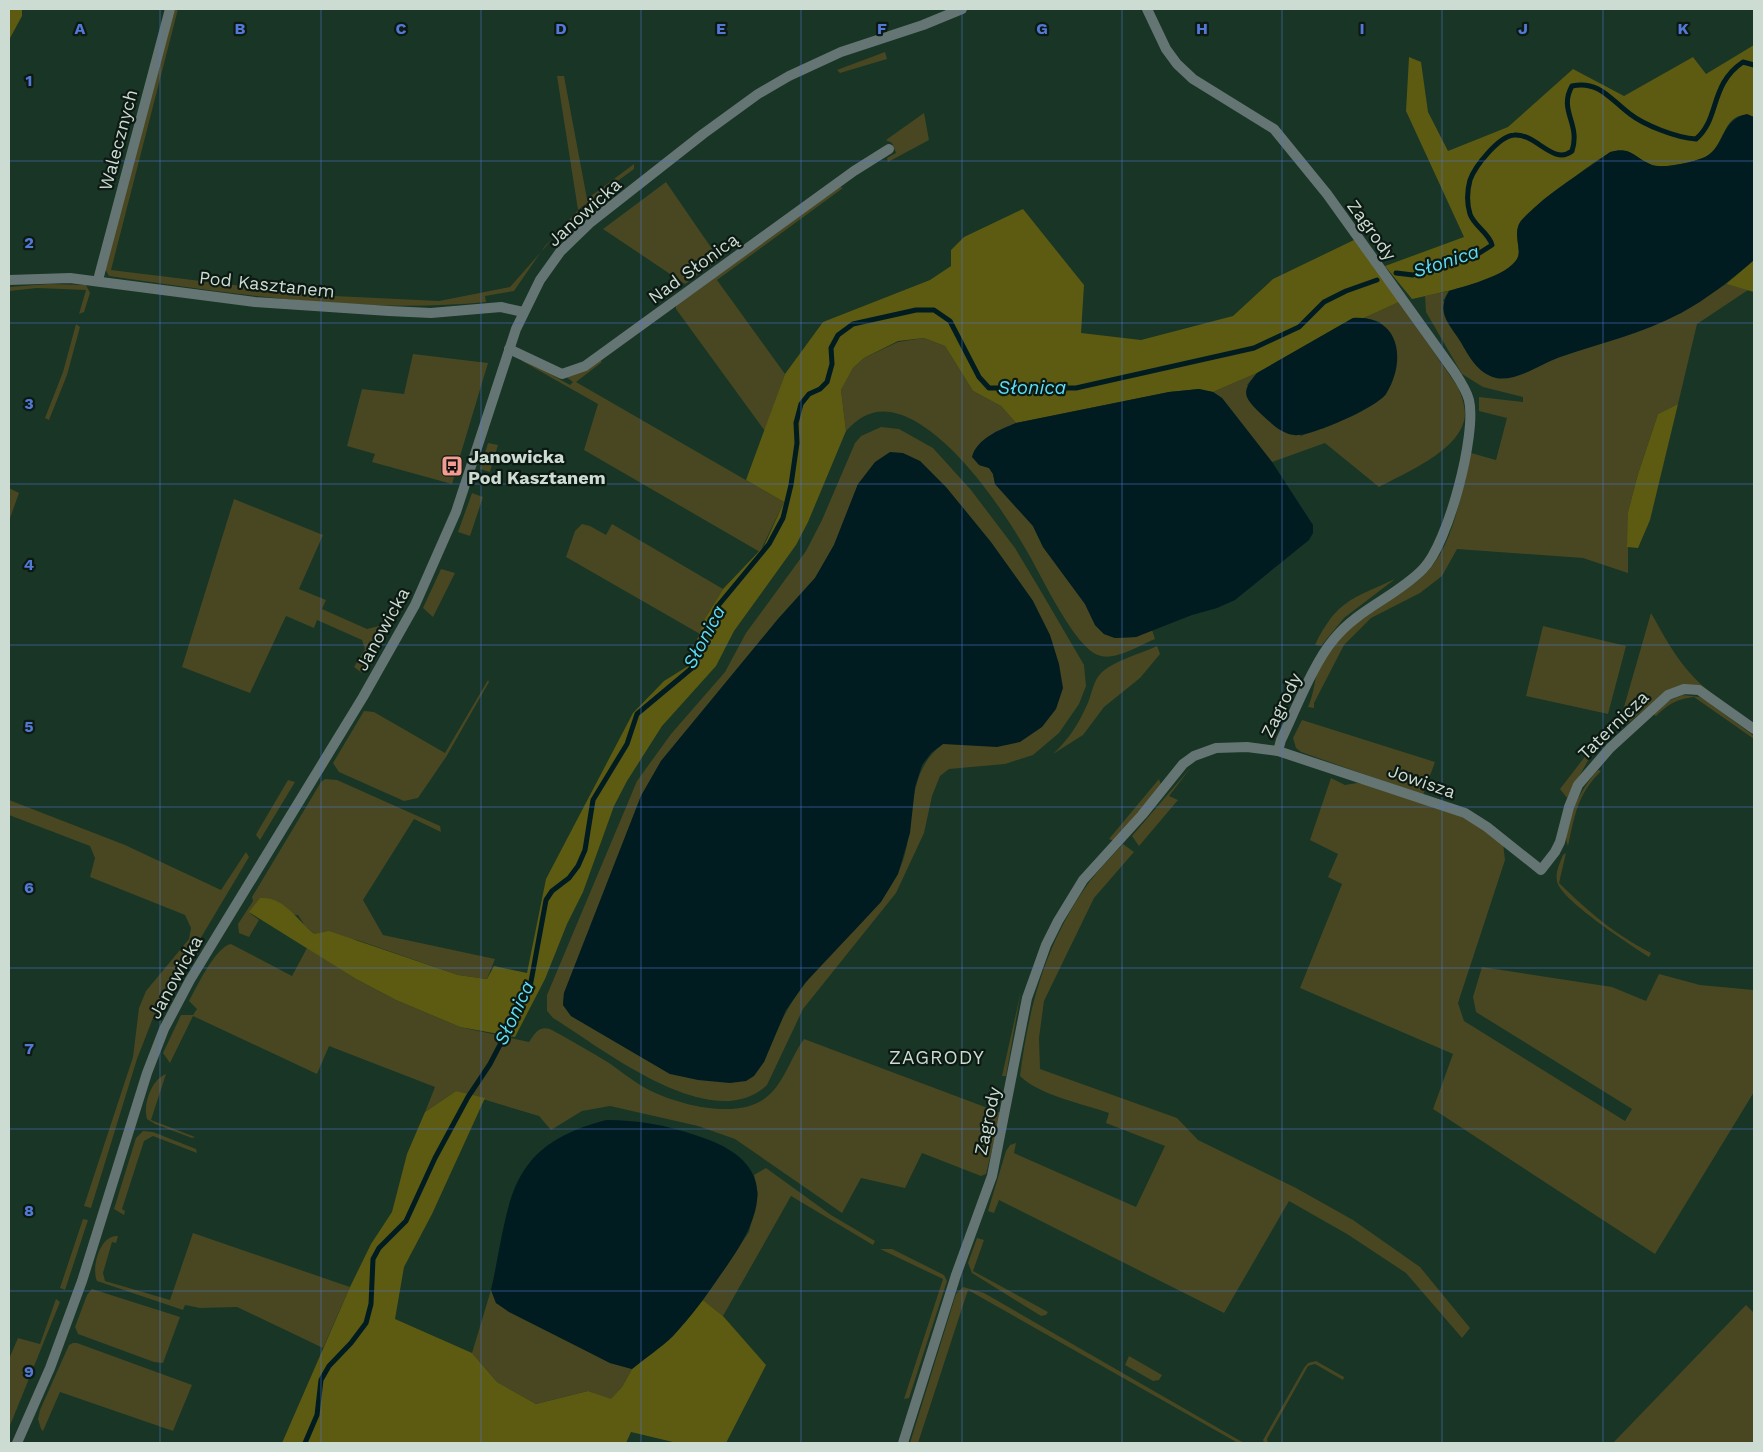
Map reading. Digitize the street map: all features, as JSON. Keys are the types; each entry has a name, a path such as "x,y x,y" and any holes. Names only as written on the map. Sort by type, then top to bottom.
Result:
{"street":[{"name":"Walecznych","path":"98,280 170,9"},
{"name":"Janowicka","path":"17,1443 50,1368 82,1281 147,1073 164,1029 190,980 363,697 415,605 456,512 509,349 523,312 550,265 575,236 734,110 758,94 813,64 962,9"},
{"name":"Zagrody","path":"903,1443 956,1275 992,1176 1028,998 1046,945 1058,921 1083,880 1142,815 1183,764 1194,756 1216,748 1247,747 1278,751 1281,740 1332,640 1370,607 1413,578 1431,559 1461,479 1468,428 1469,398 1453,370 1327,194 1274,129 1193,79 1177,64 1166,49 1147,9"},
{"name":"Nad Słonicą","path":"509,349 562,374 585,366 854,171 889,149"},
{"name":"Pod Kasztanem","path":"9,280 50,277 98,280 256,302 431,313 501,308 523,312"},
{"name":"Taternicza","path":"1541,870 1555,852 1572,797 1586,775 1610,748 1668,695 1684,689 1699,690 1754,729"},
{"name":"Jowisza","path":"1278,751 1465,813 1488,827 1541,870"}],"shaded area":[{"path":"9,9 22,9 22,16 9,40"},
{"path":"175,9 178,9 111,270 314,295 439,301 510,287 541,252 514,291 485,296 486,302 391,306 344,304 250,295 109,276 105,269"},
{"path":"1754,45 1754,117 1744,115 1736,117 1726,129 1713,151 1707,156 1688,163 1657,166 1622,151 1616,151 1603,156 1534,208 1520,222 1517,232 1518,253 1515,263 1496,276 1482,281 1412,299 1385,266 1464,237 1406,111 1409,57 1421,62 1428,112 1448,151 1508,127 1573,69 1624,96 1693,57 1706,74"},
{"path":"885,52 887,59 840,73 837,70"},
{"path":"557,76 564,76 587,199 634,164 634,169 578,210"},
{"path":"924,113 929,140 888,162 887,158 896,153 892,143 886,140"},
{"path":"666,182 719,259 685,284 603,229"},
{"path":"840,187 843,188 717,280 785,374 765,431 676,309 676,305"},
{"path":"1023,209 1084,285 1081,333 1141,340 1233,316 1273,279 1356,239 1399,302 1364,318 1353,318 1257,373 1213,392 1199,389 1169,392 1016,423 1001,406 973,391 945,346 924,338 898,341 864,358 853,368 841,390 846,431 808,522 796,545 734,631 716,666 662,726 627,781 614,806 583,892 567,924 545,979 515,1037 460,1027 396,1000 356,979 249,912 260,898 269,898 284,905 315,934 329,931 458,975 487,979 494,966 527,973 546,879 633,713 664,681 688,666 704,620 723,589 764,546 784,502 746,480 785,374 823,322 930,280 951,266 951,250 964,237"},
{"path":"578,210 579,213 553,238"},
{"path":"1754,260 1754,292 1726,284"},
{"path":"49,284 86,285 90,293 84,312 79,314 86,290 37,288 9,291 9,287"},
{"path":"1726,284 1748,290 1697,324 1678,404 1658,414 1638,474 1628,512 1628,573 1583,558 1457,549 1442,576 1420,593 1371,618 1344,645 1314,703 1314,708 1308,707 1316,676 1325,657 1338,640 1363,618 1418,580 1437,559 1451,531 1471,453 1496,460 1507,418 1479,411 1479,397 1523,402 1523,397 1483,387 1462,374 1426,312 1425,296 1449,291 1443,301 1560,357 1651,326 1681,313"},
{"path":"1399,302 1458,387 1464,404 1465,417 1459,432 1440,452 1379,487 1325,443 1272,462 1222,398 1213,392 1257,373 1247,385 1301,436 1358,413 1386,394 1380,322 1364,318"},
{"path":"76,324 80,327 67,375 49,420 45,418 63,372"},
{"path":"924,338 945,346 973,391 1001,406 1016,423 995,432 979,465 989,468 993,474 995,484 1033,526 1043,547 1085,604 1095,625 1104,634 1115,638 1136,637 1152,630 1155,639 1119,655 1104,657 1089,649 1079,639 1059,610 1006,517 963,461 930,431 903,416 894,413 877,412 861,418 846,431 841,390 853,368 864,358 898,342"},
{"path":"413,354 488,363 458,463 454,462 451,472 455,474 452,484 372,462 375,454 347,446 362,389 404,394"},
{"path":"600,360 602,362 576,382 784,502 760,552 584,450 598,404 522,361 527,361 570,385 573,382 565,376 580,372"},
{"path":"1678,404 1650,520 1638,548 1627,547 1628,512 1638,474 1658,414"},
{"path":"881,427 899,429 933,448 971,490 1015,548 1039,588 1084,665 1086,686 1079,704 1059,733 1033,755 1005,764 949,769 940,776 932,796 924,833 896,893 803,1009 767,1085 744,1098 717,1101 688,1095 628,1066 553,1018 547,1011 547,995 637,781 671,734 725,672 746,633 806,551 822,520 855,443 861,436","holes":["920,461 979,528 1033,601 943,744 930,757 921,772 912,805 904,858 888,891 865,919 815,971 798,994 781,1022 764,1062 670,1074 571,1016 563,1005 564,993 641,796 661,761 778,619 815,578 834,545 858,484"]},
{"path":"488,443 498,445 490,472 480,469"},
{"path":"9,488 19,493 9,521"},
{"path":"472,493 483,497 470,536 458,532"},
{"path":"234,499 323,535 299,589 326,600 322,609 367,629 379,626 392,604 397,609 362,673 354,667 365,649 362,640 317,620 314,628 286,616 250,693 182,667"},
{"path":"582,524 590,526 606,535 612,524 723,589 704,620 700,634 566,557 575,531"},
{"path":"441,569 455,573 433,617 423,608"},
{"path":"1395,579 1344,618 1321,646 1315,645 1331,619 1347,603"},
{"path":"1651,613 1691,675 1710,692 1665,692 1627,724 1621,719 1622,714"},
{"path":"1543,626 1626,646 1608,714 1526,696"},
{"path":"1157,646 1160,654 1140,678 1104,707 1083,735 1053,754 1076,726 1088,703 1094,684 1102,672 1121,661"},
{"path":"488,680 489,682 446,757 418,798 404,801 339,772 333,763 364,711 374,712 445,753"},
{"path":"1683,695 1700,697 1754,736 1754,739 1694,697 1673,703 1656,716 1653,714 1668,701"},
{"path":"1302,720 1435,762 1423,795 1301,752 1296,748 1293,738"},
{"path":"1604,732 1567,798 1560,789"},
{"path":"1192,766 1169,796 1178,800 1139,846 1132,836"},
{"path":"1598,770 1601,771 1587,788 1578,806 1568,846 1566,838 1567,828 1574,806 1592,776"},
{"path":"1331,778 1345,785 1357,783 1371,785 1454,814 1467,819 1503,843 1505,860 1458,1003 1464,1021 1625,1121 1632,1109 1476,1012 1473,997 1482,967 1612,987 1646,1001 1659,974 1700,985 1754,990 1754,1092 1655,1254 1433,1109 1453,1054 1300,988 1342,884 1328,877 1338,854 1310,840"},
{"path":"325,779 337,780 440,826 441,832 414,819 363,900 383,935 495,959 487,979 458,975 357,940 315,934 305,926 298,915 250,913 259,920 249,937 239,933 238,924 253,901 252,897 321,782"},
{"path":"1159,779 1161,785 1114,841 1109,839"},
{"path":"288,780 295,782 260,840 256,835"},
{"path":"9,800 125,845 221,890 246,852 249,857 153,1018 137,1059 91,1208 84,1206 133,1057 139,1008 146,991 189,939 191,928 185,915 90,877 95,858 90,846 9,815"},
{"path":"1123,844 1134,852 1094,898 1044,1001 1039,1038 1040,1069 1177,1118 1198,1140 1296,1188 1353,1220 1420,1267 1470,1328 1462,1338 1406,1273 1347,1234 1289,1201 1224,1313 999,1200 994,1213 988,1211 1006,1151 1010,1145 1016,1143 1014,1153 1136,1207 1165,1146 1106,1123 1109,1113 1050,1094 1028,1083 1020,1076 1035,998 1051,950 1075,903 1090,881"},
{"path":"1566,853 1559,883 1602,922 1651,953 1649,957 1597,922 1561,889 1557,881 1557,875 1563,855"},
{"path":"231,944 292,976 307,948 356,979 396,1000 460,1027 529,1042 540,1029 550,1029 609,1063 650,1090 682,1103 700,1107 736,1109 764,1099 782,1079 804,1039 1001,1113 986,1174 981,1176 922,1153 905,1188 861,1178 842,1213 735,1139 698,1126 610,1106 582,1111 551,1130 539,1116 456,1091 425,1112 435,1087 329,1046 317,1074 193,1016 170,1063 163,1053 181,1015 193,1015 197,1009 189,1001 196,987 213,959 225,946"},
{"path":"1021,991 1006,1076 1002,1076"},
{"path":"166,1074 151,1120 195,1137 192,1138 147,1119 146,1106 149,1093 156,1081"},
{"path":"456,1091 485,1098 432,1214 404,1267 395,1319 472,1353 497,1382 536,1404 588,1391 611,1399 622,1387 632,1369 673,1336 703,1300 723,1316 766,1365 726,1443 677,1443 631,1432 626,1443 282,1443 350,1287 371,1244 392,1212 407,1154 425,1112"},
{"path":"143,1131 153,1132 196,1149 197,1153 153,1136 144,1141 122,1209 125,1211 124,1215 114,1209 136,1138"},
{"path":"766,1168 831,1215 875,1241 873,1245 791,1196 723,1316 703,1300 749,1232 758,1194 754,1175"},
{"path":"83,1219 88,1220 65,1290 60,1288"},
{"path":"193,1233 350,1287 323,1348 237,1307 200,1308 185,1305 183,1310 97,1281 95,1268 98,1253 106,1240 118,1236 116,1243 112,1242 103,1273 105,1281 170,1300"},
{"path":"977,1238 984,1240 973,1271 1048,1312 1046,1315 1041,1316 972,1273 968,1263"},
{"path":"880,1249 892,1249 944,1275 947,1281 909,1398 904,1399 943,1279"},
{"path":"963,1287 984,1293 1244,1443 1238,1443 968,1290 918,1443 910,1443 956,1294"},
{"path":"92,1289 180,1317 163,1363 154,1362 78,1334 75,1327 87,1295"},
{"path":"491,1290 496,1303 610,1363 632,1369 622,1387 611,1400 588,1391 536,1404 497,1382 472,1353"},
{"path":"56,1299 60,1302 9,1428 9,1359 18,1338 40,1344"},
{"path":"1746,1305 1754,1313 1754,1443 1613,1443"},
{"path":"73,1343 192,1385 173,1431 60,1392 43,1431 38,1419 40,1410 69,1345"},
{"path":"1129,1356 1162,1375 1159,1380 1153,1381 1125,1365"},
{"path":"1316,1361 1344,1377 1343,1380 1315,1364 1308,1366 1267,1439 1268,1443 1264,1443 1263,1440 1304,1368 1308,1363"}],"water":[{"path":"1747,114 1754,117 1754,260 1700,302 1651,327 1560,357 1528,372 1504,379 1489,376 1479,368 1470,358 1445,317 1445,299 1449,291 1490,278 1517,260 1519,252 1518,227 1531,210 1610,152 1628,152 1657,166 1679,164 1705,157 1716,147 1732,122 1738,117"},
{"path":"1353,318 1369,319 1381,324 1390,332 1395,342 1397,354 1396,367 1393,381 1386,394 1380,400 1357,413 1313,432 1294,435 1280,430 1254,407 1247,398 1246,393 1249,384 1257,373"},
{"path":"1199,389 1213,392 1222,398 1272,462 1313,525 1313,533 1309,540 1235,600 1136,637 1115,638 1104,634 1095,625 1085,604 1043,547 1033,526 995,484 993,474 989,468 979,465 972,457 975,450 984,440 1016,423 1169,392"},
{"path":"890,452 903,453 920,461 946,487 991,542 1033,601 1050,635 1059,664 1063,688 1056,709 1042,727 1020,742 997,747 943,744 931,753 922,765 915,787 910,833 898,874 881,902 805,983 786,1010 764,1062 754,1076 746,1081 730,1083 698,1080 670,1074 571,1016 563,1005 564,993 641,796 661,761 778,619 815,578 834,545 858,484 875,462"},
{"path":"606,1120 640,1122 673,1128 722,1146 741,1159 752,1173 757,1190 756,1208 749,1227 739,1248 718,1279 673,1336 632,1369 610,1363 509,1312 496,1303 491,1290 509,1204 518,1182 530,1162 548,1145 573,1131"}],"waterway":[{"name":"Słonica","path":"1396,273 1413,275 1449,262 1473,257 1492,245 1470,214 1468,193 1473,174 1482,160 1495,146 1502,140 1514,135 1530,139 1558,155 1565,155 1572,151 1574,133 1567,103 1572,86 1590,86 1604,92 1630,114 1644,122 1670,134 1696,139 1709,122 1720,91 1732,71 1743,62 1754,65"},
{"name":"Słonica","path":"305,1443 317,1415 321,1380 329,1366 351,1343 366,1323 371,1304 373,1259 379,1248 406,1221 435,1158 468,1097 490,1064 530,987 546,900 552,891 569,878 578,866 585,850 593,800 627,744 637,714 692,668 698,647 717,607 769,544 783,518 791,485 797,443 796,423 801,404 809,394 820,389 827,382 832,364 831,348 838,335 853,324 916,310 934,310 950,321 979,377 989,388 1076,388 1254,348 1299,327 1324,302 1346,291 1377,280"}],"place":[{"name":"Janowicka Pod Kasztanem","path":"452,466"}],"district":[{"name":"ZAGRODY","path":"937,1057"}]}
